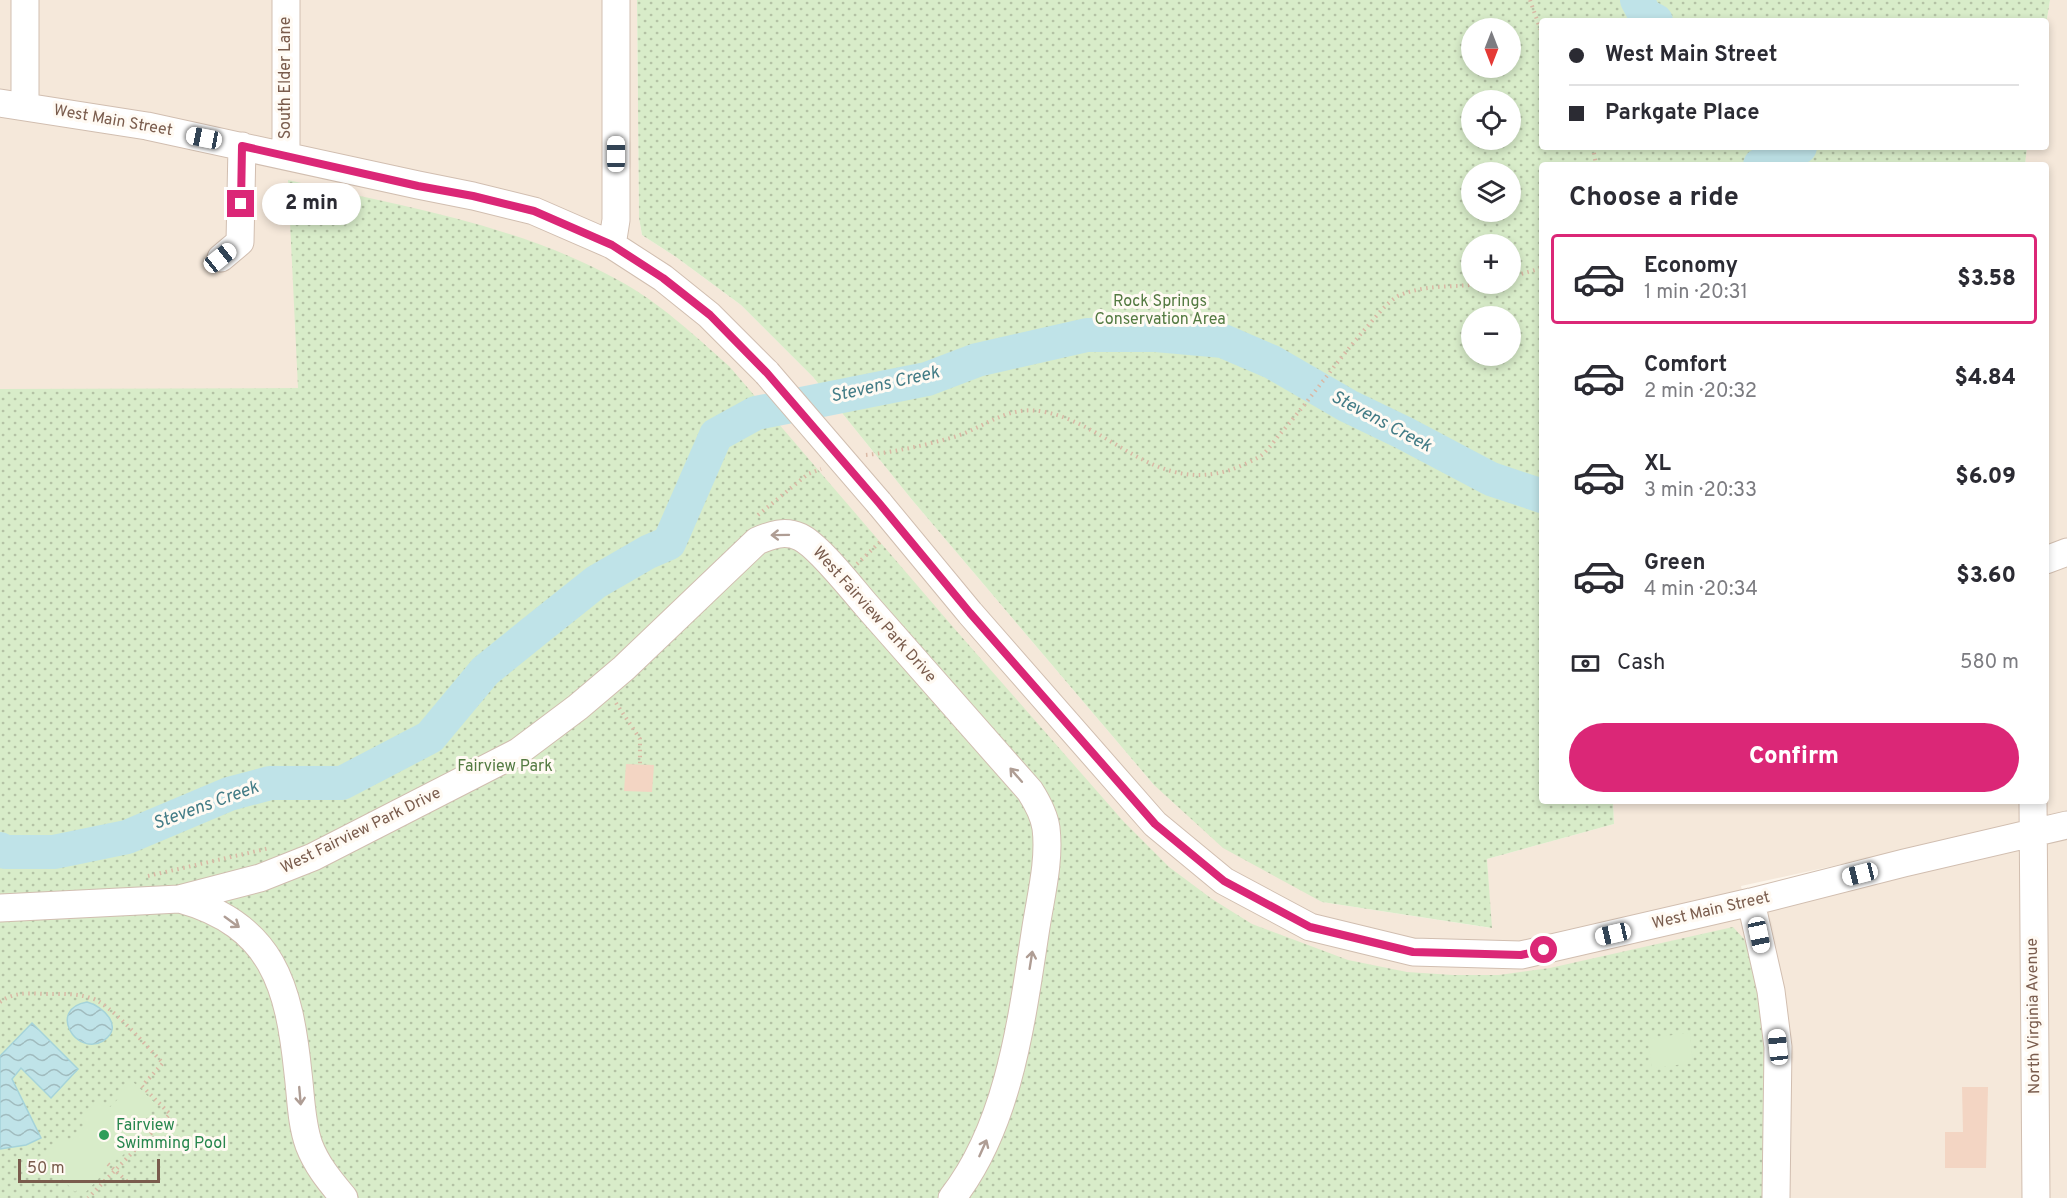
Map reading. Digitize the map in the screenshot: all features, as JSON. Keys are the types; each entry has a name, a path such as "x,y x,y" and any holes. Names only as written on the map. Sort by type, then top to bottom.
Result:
{"street":[{"path":"13,104 25,0"},
{"name":"South Elder Lane","path":"286,0 286,156"},
{"path":"612,245 616,220 616,0"},
{"name":"West Main Street","path":"13,104 147,126 473,196 534,211 612,245 663,278 710,315 767,373 970,613 1155,824 1224,881 1310,927 1413,952 1521,955 2067,825"},
{"path":"220,258 240,242 242,146"},
{"name":"West Fairview Park Drive","path":"0,908 179,899 260,878 313,856 511,757 603,687 757,541 771,535 785,533 799,537 809,543 842,578 1030,791 1040,808 1046,827 1044,877 1028,978 998,1113 980,1156 952,1198"},
{"path":"2049,559 2067,552"},
{"name":"North Virginia Avenue","path":"2033,804 2036,1198"},
{"name":"West Fairview Park Drive","path":"179,899 202,905 221,914 241,928 259,946 278,974 287,998 293,1025 302,1113 308,1143 316,1164 344,1198"},
{"path":"1751,902 1771,991 1778,1047 1776,1198"}],"path":[{"path":"1530,0 1539,26"},
{"path":"1521,274 1539,269"},
{"path":"1289,424 1345,351 1395,298 1419,288 1461,285"},
{"path":"842,578 882,539"},
{"path":"603,687 640,739 640,764"},
{"path":"0,1002 11,996 26,993 92,998 105,1005 163,1063 142,1086 170,1114 88,1198"},
{"path":"108,1164 130,1184"}],"shaded area":[{"name":"Fairview Park","path":"0,0 637,0 639,218 642,235 741,305 813,377 913,501 1154,785 1322,902 1491,928 1487,859 1614,824 1613,804 2049,804 2049,162 2025,162 2027,150 2049,150 2049,18 2047,18 2050,0 2067,0 2067,815 1741,886 1766,990 0,1198"},
{"path":"2067,833 2067,1198 1782,1198 1759,907"}],"green space":[{"name":"Rock Springs Conservation Area","path":"637,0 2050,0 2047,18 1539,18 1539,150 2027,150 2025,162 1539,162 1539,804 1613,804 1614,824 1487,859 1492,928 1322,902 1223,848 1154,785 913,501 813,377 741,305 642,235 639,218"},
{"name":"Fairview Park","path":"288,180 415,208 540,244 618,280 662,309 729,366 1124,822 1169,867 1212,899 1252,924 1348,960 1407,972 1453,975 1499,975 1550,968 1733,927 1744,939 1759,991 1765,1045 1765,1198 0,1198 0,389 298,388"},
{"path":"1690,1033 1693,1063 1652,1068 1648,1038"},
{"name":"Fairview Swimming Pool","path":"131,1080 157,1105 130,1133 137,1141 119,1159 116,1156 101,1171 103,1174 85,1193 79,1188 75,1192 47,1164 51,1160 46,1155 64,1137 70,1142 86,1125 80,1119 97,1101 103,1107 106,1104 110,1107 120,1097 117,1093"}],"water":[{"path":"87,1002 105,1012 112,1024 109,1035 103,1041 93,1044 83,1043 76,1038 67,1022 69,1013 75,1006"},
{"path":"32,1023 78,1069 51,1098 21,1068 12,1079 41,1138 26,1145 0,1149 0,1056"}],"building":[{"path":"626,764 654,765 652,792 624,791"},
{"path":"1962,1087 1988,1087 1986,1168 1945,1168 1945,1132 1963,1132"}],"waterway":[{"name":"Stevens Creek","path":"1637,0 1645,15 1650,18"},
{"name":"Stevens Creek","path":"1767,162 1793,150"},
{"name":"Stevens Creek","path":"0,849 5,852 54,852 127,837 229,794 270,783 342,783 430,737 485,671 596,582 648,552 669,543 716,435 756,413 927,379 977,360 1087,335 1156,335 1223,341 1272,362 1348,406 1491,479 1539,495"}],"place":[{"name":"Fairview Swimming Pool","path":"104,1135"}],"route":[{"path":"241,204 242,146 534,211 612,245 663,278 710,315 767,373 970,613 1155,824 1224,881 1310,927 1413,952 1521,955 1544,950"}]}
